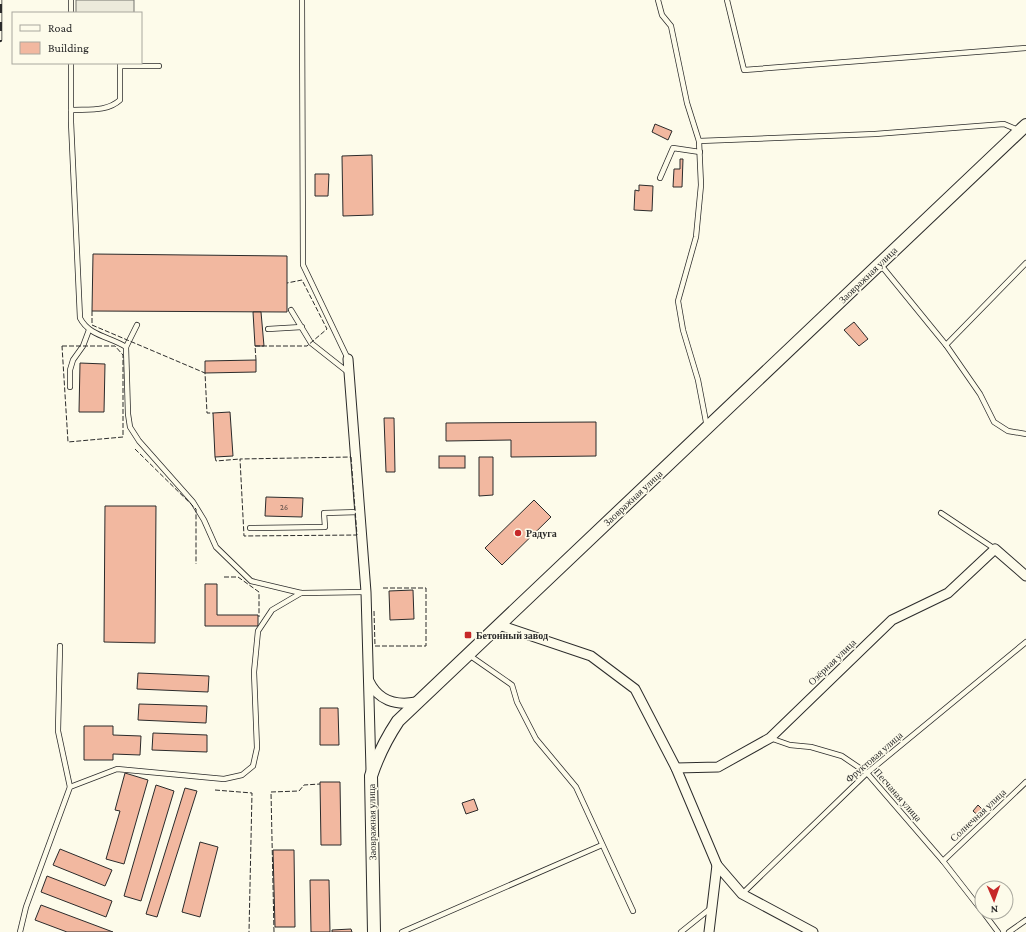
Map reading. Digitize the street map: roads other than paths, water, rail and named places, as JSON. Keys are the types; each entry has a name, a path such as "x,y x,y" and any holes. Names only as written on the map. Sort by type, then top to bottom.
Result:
{"street":[{"name":"Заовражная улица","path":"374,932 372,776 378,756 386,739 398,721 416,702 1023,128"},
{"path":"348,359 366,592 372,776"},
{"path":"995,549 1026,576"},
{"name":"Озёрная улица","path":"676,768 718,767 770,738 892,620 948,593 995,549"},
{"path":"499,625 591,656 635,689 676,768 717,865 742,894 813,932"},
{"path":"368,679 373,689 381,697 392,703 404,704 416,702"},
{"path":"709,932 717,865"}],"lane":[{"path":"71,0 71,12"},
{"path":"302,0 303,265 348,359"},
{"path":"658,0 662,15 671,26 687,103 699,141 701,185 696,236 678,300 683,330 698,380 707,428"},
{"path":"727,0 744,70 1026,48"},
{"path":"71,64 71,110 78,308 80,318 89,330 126,347"},
{"path":"71,110 113,107 120,100 120,65 159,66"},
{"path":"699,141 874,134 1004,124 1023,128"},
{"path":"660,178 673,148 700,152"},
{"path":"946,345 1026,263"},
{"path":"880,264 946,345 980,394 994,422 1008,431 1026,434"},
{"path":"291,310 311,343 349,373"},
{"path":"137,325 126,347 128,414 130,426 140,441 193,502 204,520 216,547 252,581 301,593 366,592"},
{"path":"268,329 302,327"},
{"path":"70,387 70,370 73,360 83,346 89,330"},
{"path":"250,528 325,527 324,513 360,512"},
{"path":"941,513 995,549"},
{"path":"70,787 117,769 224,779 242,775 253,766 257,748 254,672 258,631 272,610 301,593"},
{"name":"Фруктовая улица","path":"742,894 867,773 1026,642"},
{"path":"20,932 26,907 70,787 58,731 60,646"},
{"path":"468,654 512,685 517,702 536,739 576,787 633,910"},
{"name":"Песчаная улица","path":"770,738 790,745 812,747 842,756 867,773 943,860 974,901"},
{"name":"Солнечная улица","path":"943,860 1026,782"},
{"path":"402,932 602,845"},
{"path":"682,932 712,906"},
{"name":"Песчаная улица","path":"988,920 998,932"},
{"path":"1008,932 1026,920"}],"railway":[{"path":"0,0 0,40"}],"place":[{"name":"Радуга","path":"518,533"},
{"name":"Бетонный завод","path":"468,635"}]}
